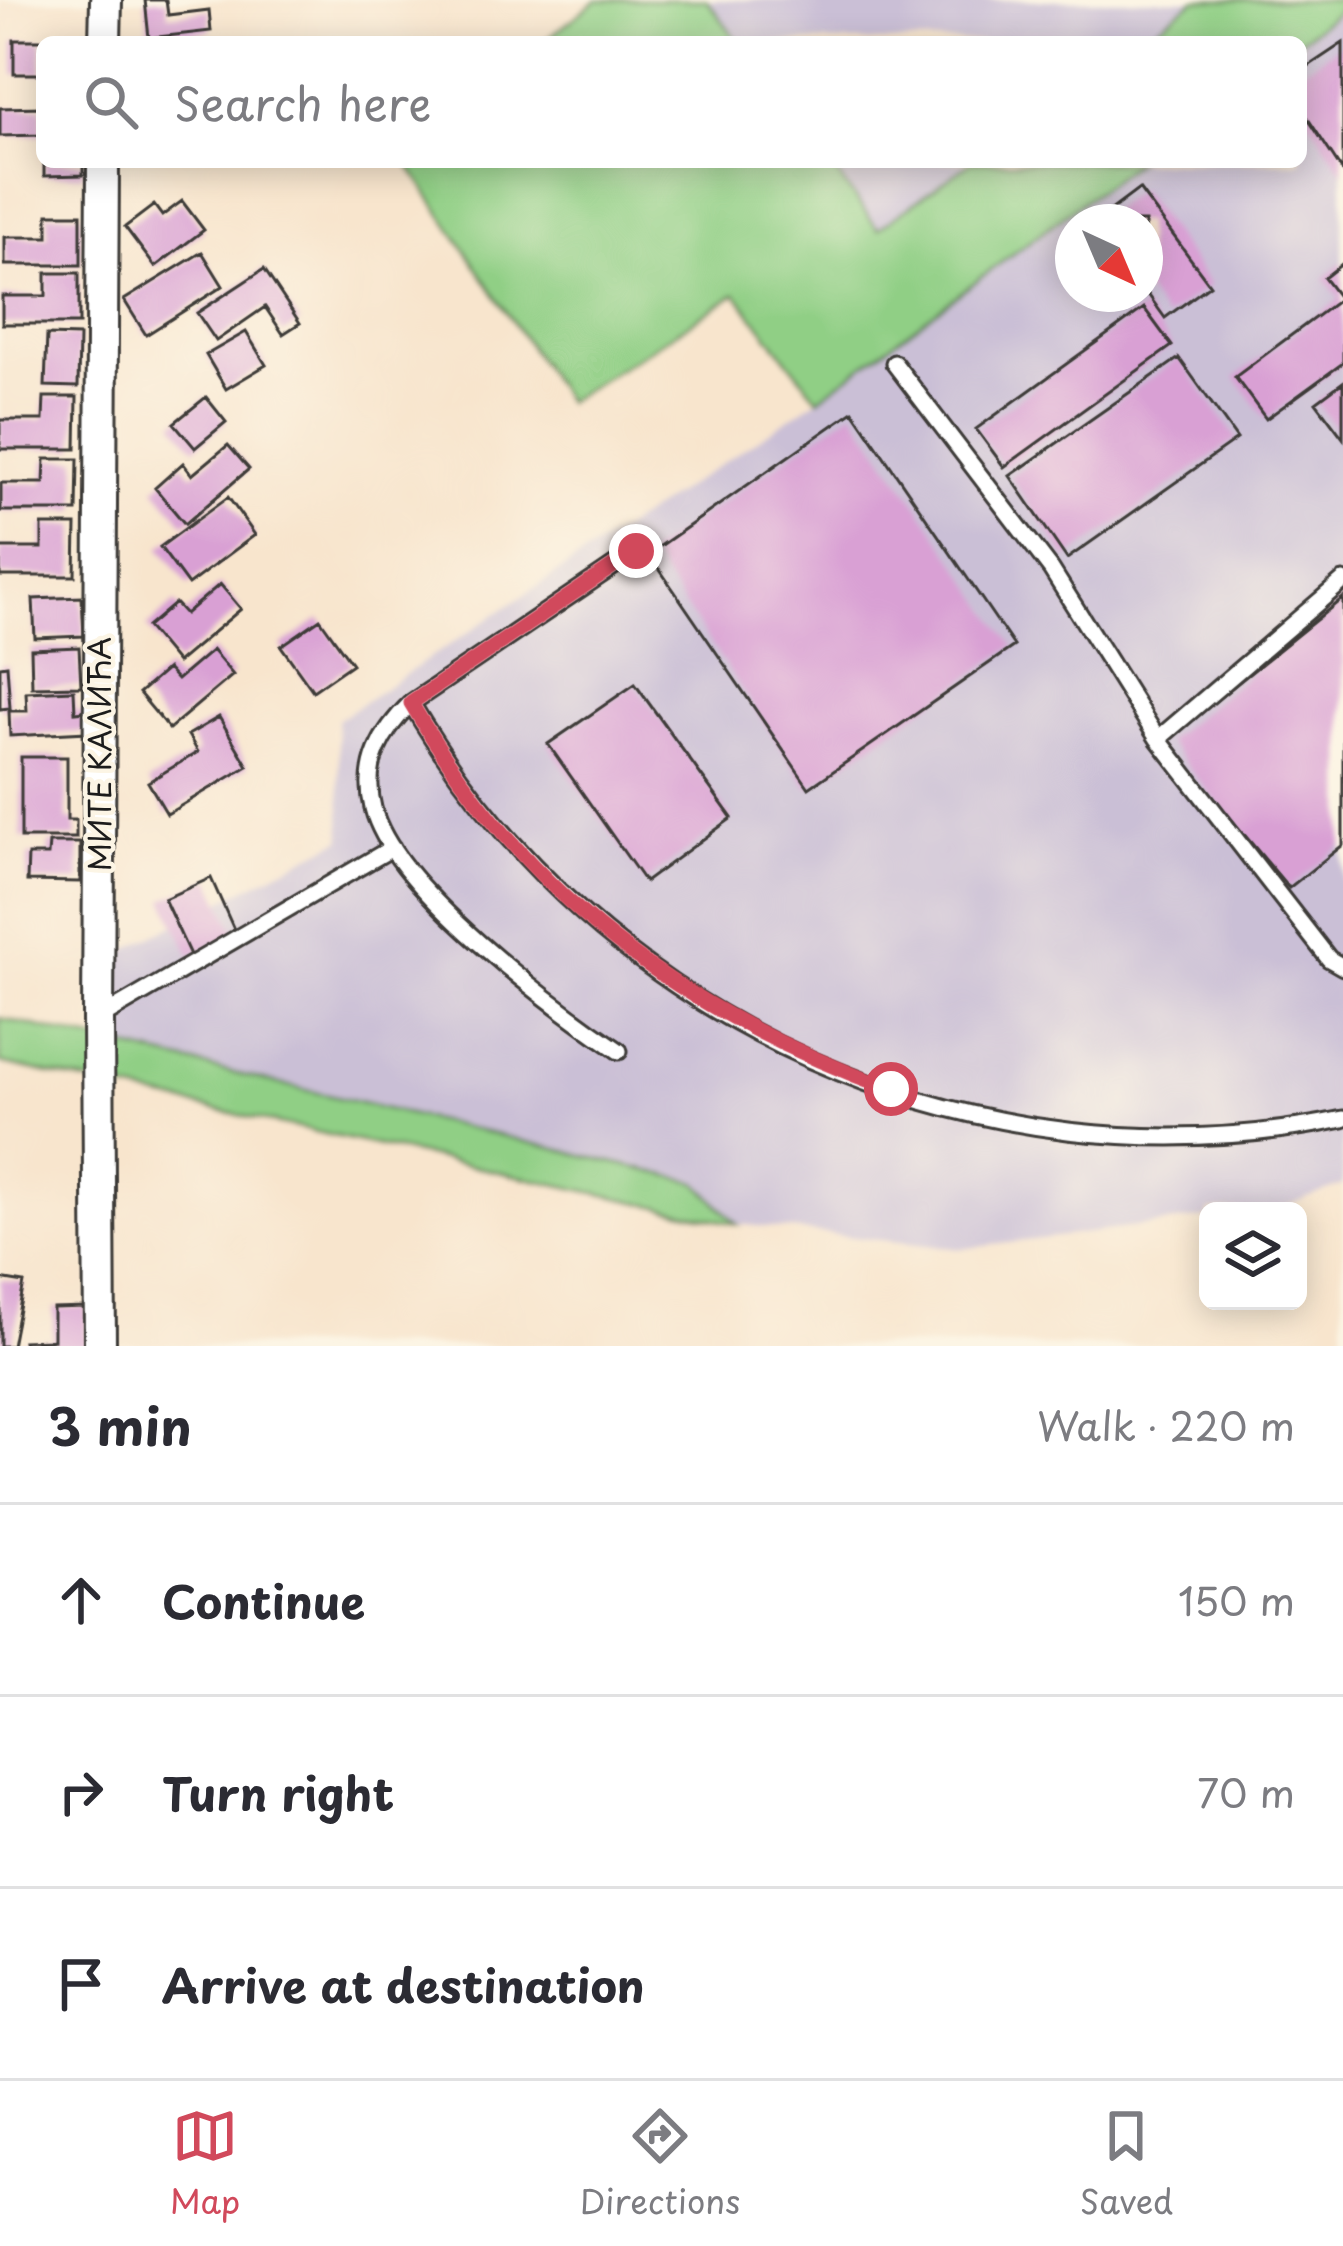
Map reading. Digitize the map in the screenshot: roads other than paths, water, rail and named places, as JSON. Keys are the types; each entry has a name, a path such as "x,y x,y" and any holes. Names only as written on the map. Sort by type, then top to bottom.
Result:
{"street":[{"path":"105,36 106,0"},
{"name":"МИТЕ КАЛИЋА","path":"100,1346 103,168"}],"lane":[{"path":"894,363 1051,569 1158,740 1329,959 1343,967"},
{"path":"619,1051 563,1012 476,938 392,848 373,810 369,776 374,750 391,722 411,703 636,551"},
{"path":"1158,740 1343,581"},
{"path":"411,703 489,815 574,907 679,989 816,1061 950,1108 1062,1133 1222,1136 1343,1119"},
{"path":"98,1019 392,848"}]}
